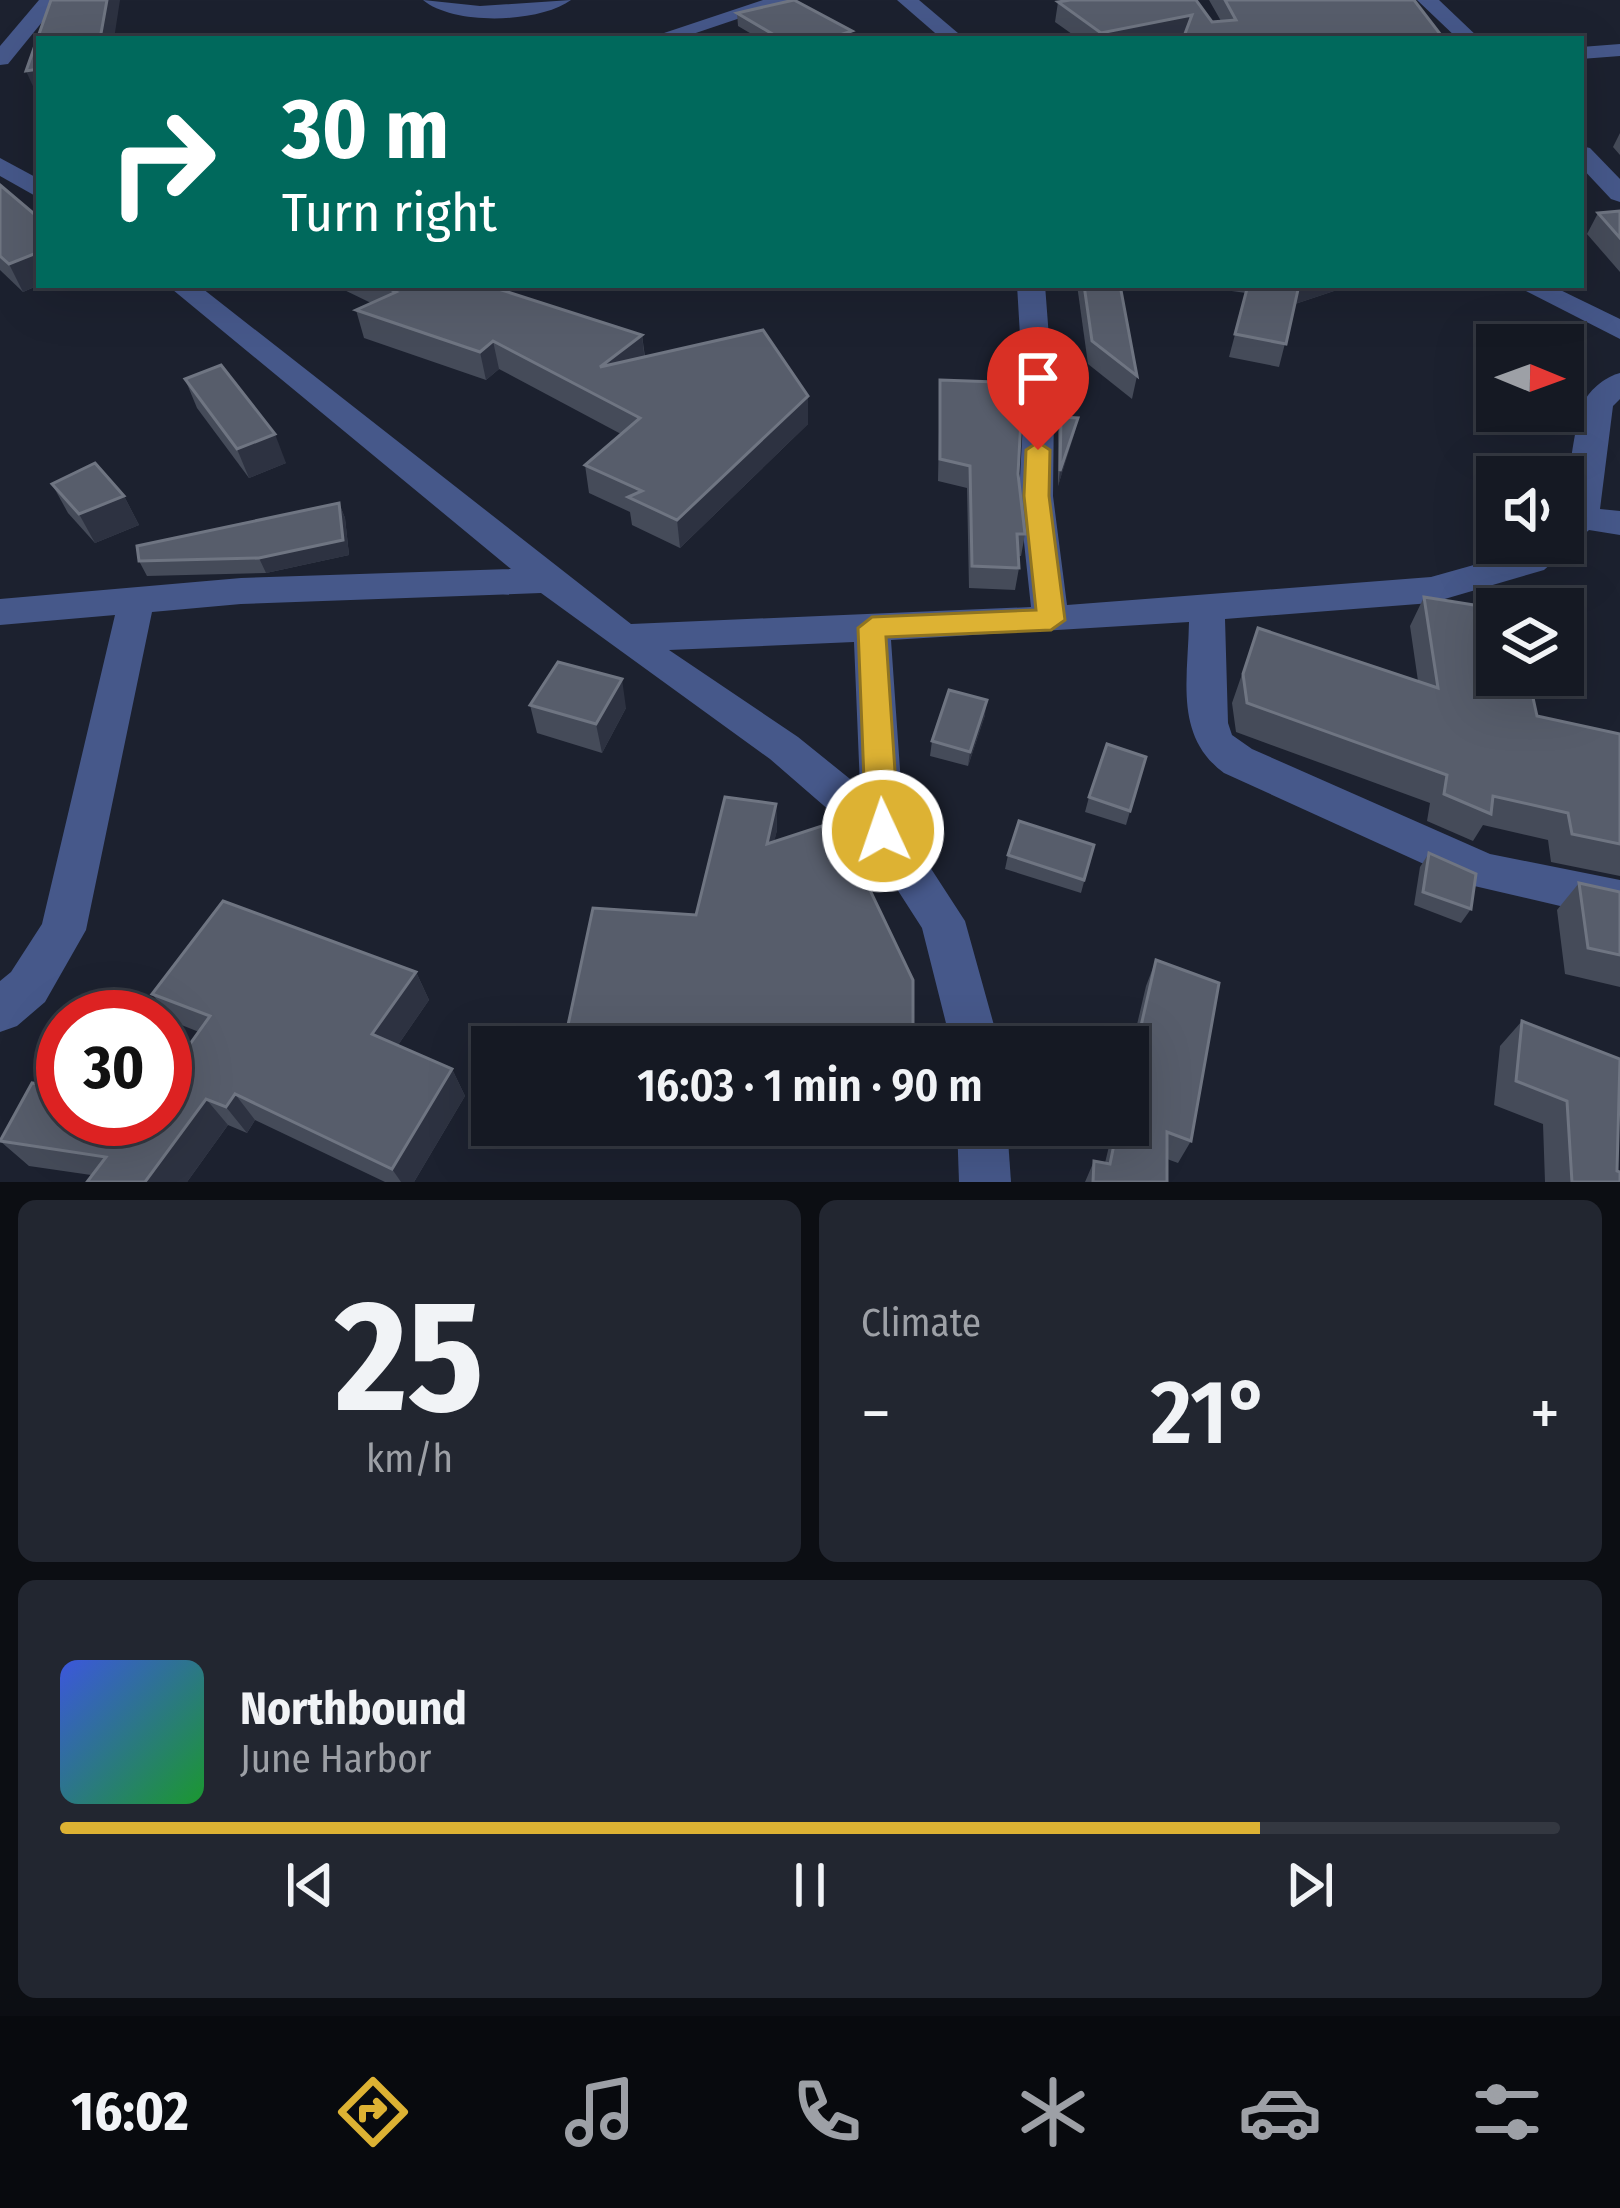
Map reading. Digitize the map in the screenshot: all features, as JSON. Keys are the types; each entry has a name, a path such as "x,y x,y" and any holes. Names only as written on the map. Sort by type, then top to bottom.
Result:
{"street":[{"path":"0,59 50,0"},
{"path":"433,0 472,11 499,12 561,0"},
{"path":"666,36 784,0"},
{"path":"907,0 951,36"},
{"path":"1427,0 1467,36"},
{"path":"1584,53 1620,50"},
{"path":"1584,156 1620,194"},
{"path":"0,165 36,188"},
{"path":"185,288 549,580 784,748 883,831 943,921 970,1026"},
{"path":"1031,288 1039,404 1036,496 1051,620"},
{"path":"1534,288 1620,330"},
{"path":"1584,472 1598,404 1620,382"},
{"path":"1584,525 1620,523"},
{"path":"624,638 1051,620 1431,590 1522,564"},
{"path":"0,612 241,591 549,580"},
{"path":"0,1010 28,987 63,930 136,601"},
{"path":"1207,608 1208,723 1216,745 1238,761 1485,872 1620,900"},
{"path":"872,628 883,831"},
{"path":"983,1146 985,1182"}],"building":[{"path":"51,0 107,0 101,36 38,36"},
{"path":"794,0 852,31 837,36 776,36 737,13"},
{"path":"1196,0 1212,22 1236,20 1225,0 1414,0 1442,36 1184,36 1192,15 1101,33 1058,2"},
{"path":"36,43 36,69 26,71"},
{"path":"0,185 36,215 36,253 9,264 0,256"},
{"path":"1620,211 1620,238 1598,213"},
{"path":"387,288 495,288 642,335 600,367 763,330 808,396 677,520 628,497 642,491 585,465 640,418 493,341 480,352 356,310 396,292"},
{"path":"1084,288 1121,288 1137,376 1092,341"},
{"path":"1247,288 1298,288 1286,344 1235,334"},
{"path":"221,365 275,434 237,449 185,379"},
{"path":"940,380 1023,383 1018,474 1025,534 1017,534 1019,568 972,566 970,466 940,459"},
{"path":"1061,417 1078,418 1060,471"},
{"path":"95,463 124,496 79,514 52,484"},
{"path":"339,503 343,540 259,558 139,561 137,546"},
{"path":"1424,597 1476,605 1476,696 1533,696 1537,716 1620,734 1620,844 1572,834 1568,813 1493,796 1491,814 1444,794 1447,775 1247,703 1243,674 1258,628 1438,688"},
{"path":"558,662 622,679 596,724 530,705"},
{"path":"949,690 987,700 970,752 932,741"},
{"path":"1107,744 1146,757 1130,811 1089,797"},
{"path":"725,797 776,804 767,844 837,821 913,980 913,1026 568,1025 593,908 696,915"},
{"path":"1019,821 1094,845 1084,880 1008,855"},
{"path":"1429,853 1476,874 1471,909 1423,892"},
{"path":"1579,883 1620,892 1620,955 1588,948"},
{"path":"223,901 416,972 372,1034 452,1069 392,1169 235,1094 226,1107 206,1099 192,1118 192,1041 210,1016 192,1009 192,990 155,990"},
{"path":"1156,960 1219,983 1191,1141 1167,1132 1167,1182 1093,1182 1094,1161 1110,1164 1114,1146 1149,1146 1149,1026 1141,1026"},
{"path":"1522,1021 1620,1059 1620,1182 1572,1182 1567,1101 1516,1081"},
{"path":"32,1083 36,1084 36,1146 171,1146 145,1182 87,1182 106,1157 0,1141"}],"route":[{"path":"883,831 872,628 1051,620 1036,496 1038,450"}]}
